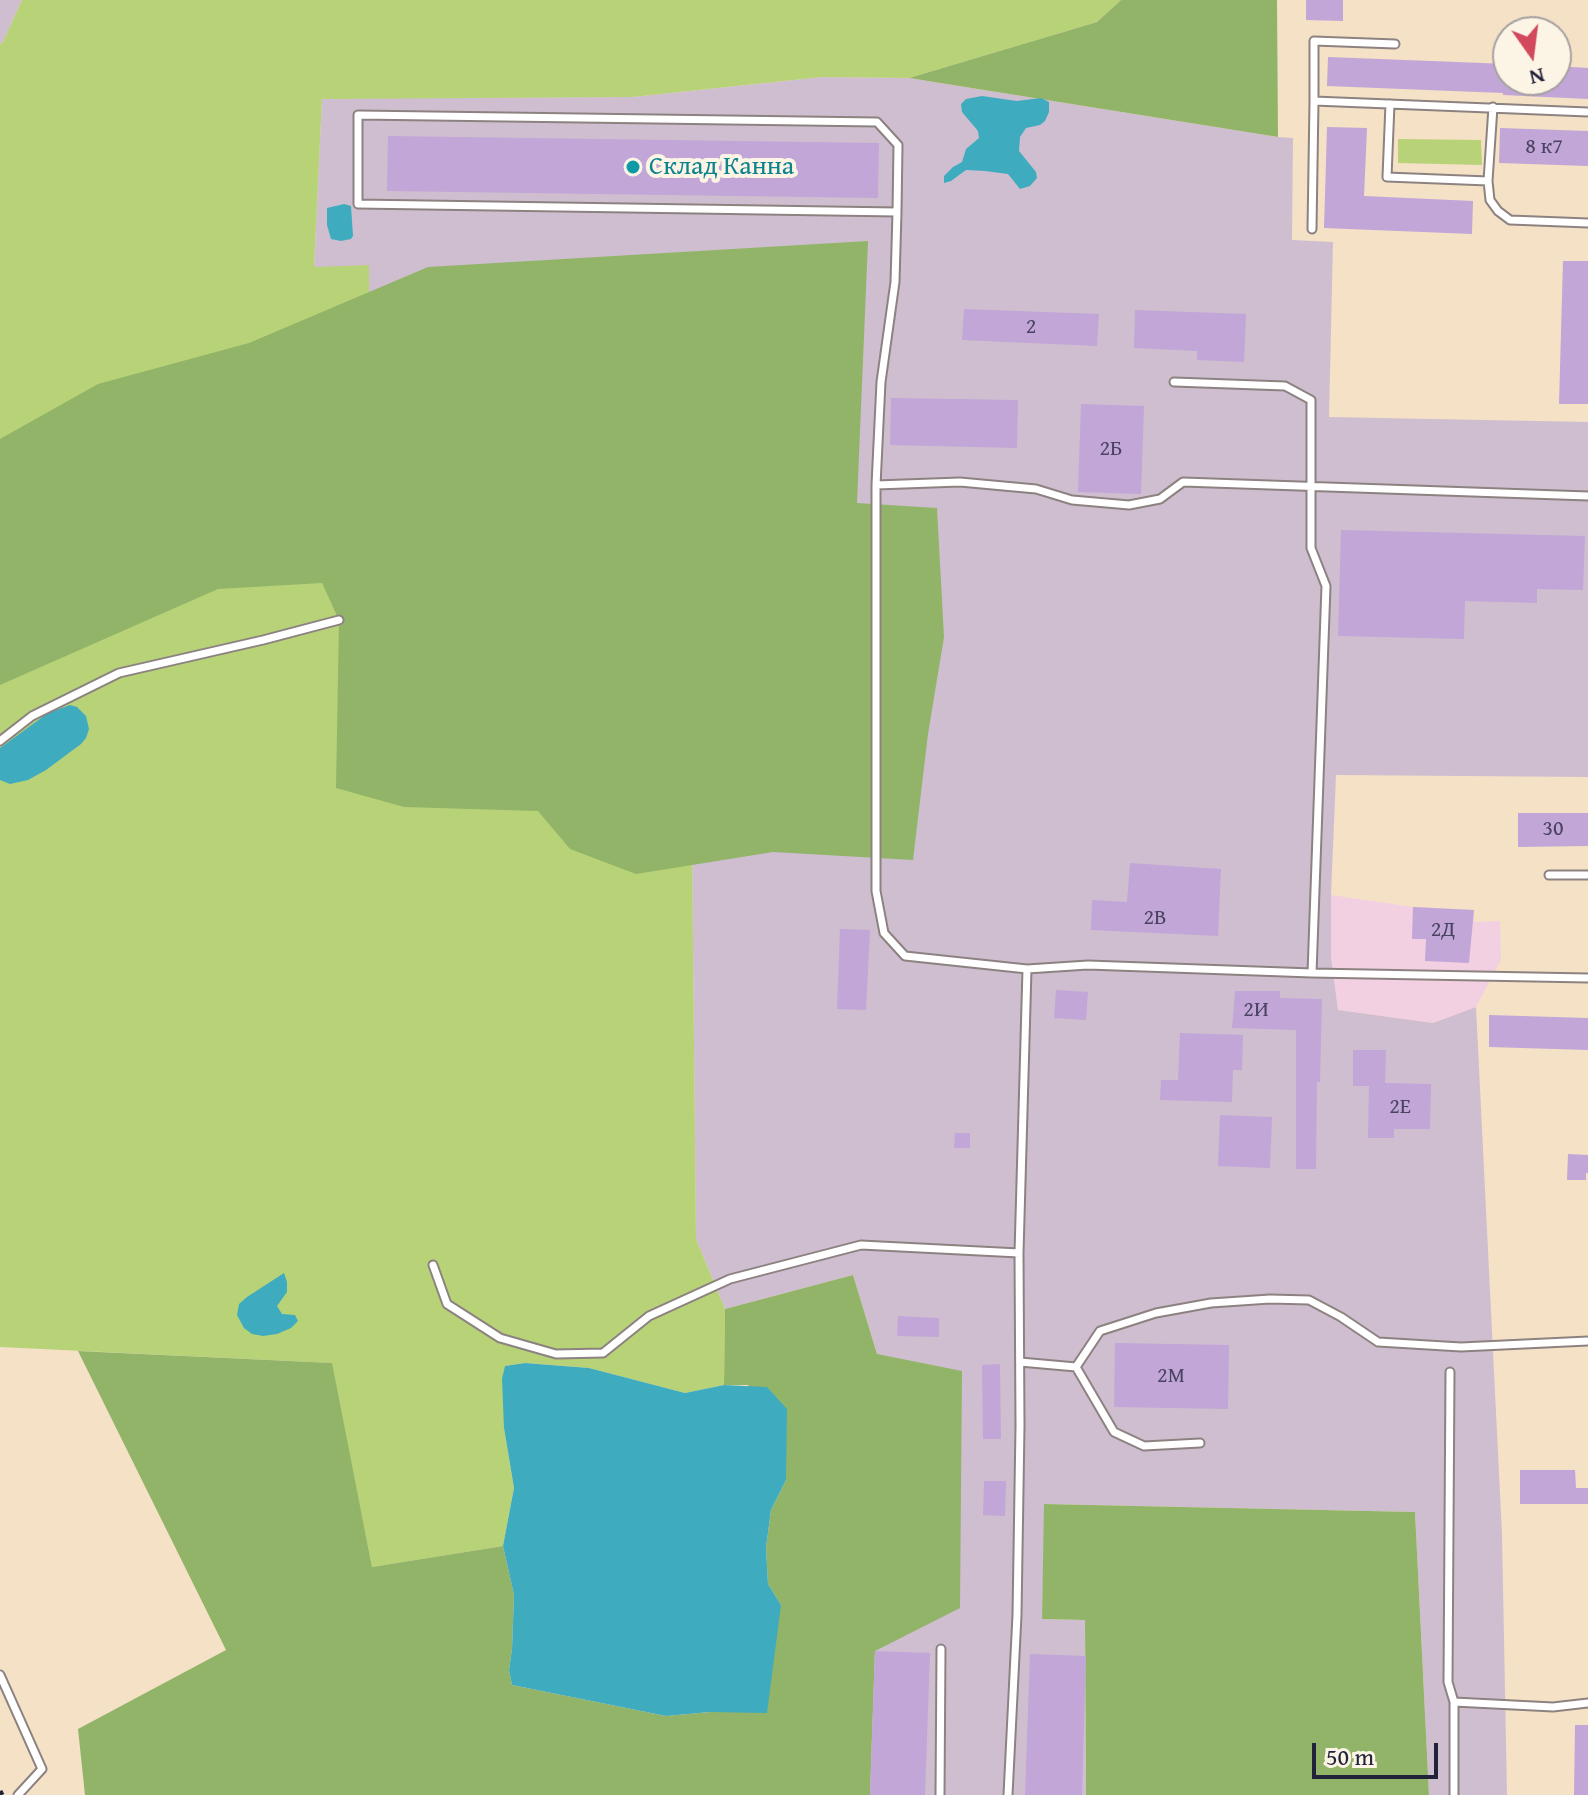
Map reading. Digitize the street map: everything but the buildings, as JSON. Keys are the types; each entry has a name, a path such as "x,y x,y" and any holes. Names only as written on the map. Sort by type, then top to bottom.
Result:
{"lane":[{"path":"1312,229 1314,41 1395,44"},
{"path":"1314,101 1588,112"},
{"path":"1390,104 1387,177 1488,181"},
{"path":"1493,107 1488,181 1490,200 1498,211 1510,220 1588,223"},
{"path":"897,212 358,204 358,115 877,122 898,145 897,212 895,282 881,382 876,485 876,891 884,933 905,956 1027,969 1088,965 1588,978"},
{"path":"1174,382 1285,386 1311,400 1311,548 1326,586 1312,973"},
{"path":"876,485 960,482 1036,489 1072,500 1129,505 1160,499 1183,482 1588,496"},
{"path":"0,741 32,716 119,673 339,620"},
{"path":"1549,875 1588,875"},
{"path":"1008,1795 1017,1615 1019,1253 1027,969"},
{"path":"433,1265 447,1304 500,1338 556,1354 603,1353 649,1316 730,1279 861,1245 1019,1253"},
{"path":"1076,1367 1100,1331 1156,1313 1211,1303 1270,1299 1309,1300 1378,1342 1461,1347 1588,1341"},
{"path":"1020,1362 1076,1367"},
{"path":"1076,1367 1114,1432 1144,1446 1200,1443"},
{"path":"1450,1372 1448,1682 1454,1702 1454,1795"},
{"path":"940,1795 941,1649"},
{"path":"0,1675 42,1769 18,1795"},
{"path":"1454,1702 1553,1707 1588,1703"}],"shaded area":[{"path":"0,0 22,0 0,44"},
{"path":"822,77 909,78 1293,138 1292,240 1333,242 1329,417 1588,422 1588,777 1336,775 1331,957 1338,1010 1433,1023 1476,1007 1502,1534 1507,1795 1429,1795 1415,1512 1045,1504 1042,1619 1085,1620 1086,1795 870,1795 875,1651 877,1354 853,1275 725,1309 696,1239 691,751 314,268 322,98 632,97"},
{"path":"1331,895 1413,907 1474,910 1474,922 1500,921 1501,960 1476,1007 1433,1023 1338,1010 1331,957"}],"green space":[{"path":"22,0 1121,0 1097,22 909,78 822,77 632,97 322,99 314,267 369,265 369,584 691,750 696,1239 725,1309 724,1385 685,1393 589,1368 525,1363 505,1366 504,1428 514,1488 503,1546 372,1567 331,1363 0,1347 0,44"},
{"path":"1121,0 1277,0 1278,137 909,78 1097,22"},
{"path":"1398,139 1481,140 1482,165 1398,163"},
{"path":"868,241 857,503 937,508 944,637 928,734 913,860 773,852 636,874 570,849 538,811 404,807 336,788 339,620 322,583 218,589 0,685 0,439 98,384 249,343 428,267"},
{"path":"853,1275 877,1354 962,1371 960,1608 875,1651 870,1795 85,1795 78,1729 226,1650 78,1351 332,1363 372,1567 503,1546 514,1595 509,1670 512,1685 666,1716 710,1712 781,1605 768,1584 766,1548 771,1510 786,1480 748,1385 724,1385 725,1309"},
{"path":"1044,1504 1415,1512 1429,1795 1086,1795 1085,1620 1042,1619"}],"water":[{"path":"982,96 1017,101 1041,98 1049,102 1045,121 1026,128 1020,137 1019,151 1036,172 1037,178 1030,186 1020,189 1008,174 966,170 944,183 944,176 962,162 966,149 979,138 978,131 962,112 961,104 966,99"},
{"path":"344,204 351,206 353,236 341,241 331,239 327,208"},
{"path":"70,705 86,716 89,729 81,744 28,780 10,784 0,780 0,748 48,713"},
{"path":"284,1273 287,1292 277,1306 282,1314 295,1315 298,1321 277,1334 252,1334 244,1328 237,1315 239,1304"},
{"path":"525,1363 589,1368 685,1393 724,1385 767,1387 787,1409 786,1480 771,1510 766,1548 768,1584 781,1605 767,1713 710,1712 666,1716 512,1685 509,1670 514,1595 503,1546 514,1488 504,1428 502,1379 505,1366"}],"railway":[{"path":"0,1791 2,1795"}],"place":[{"name":"Склад Канна","path":"633,167"}]}
